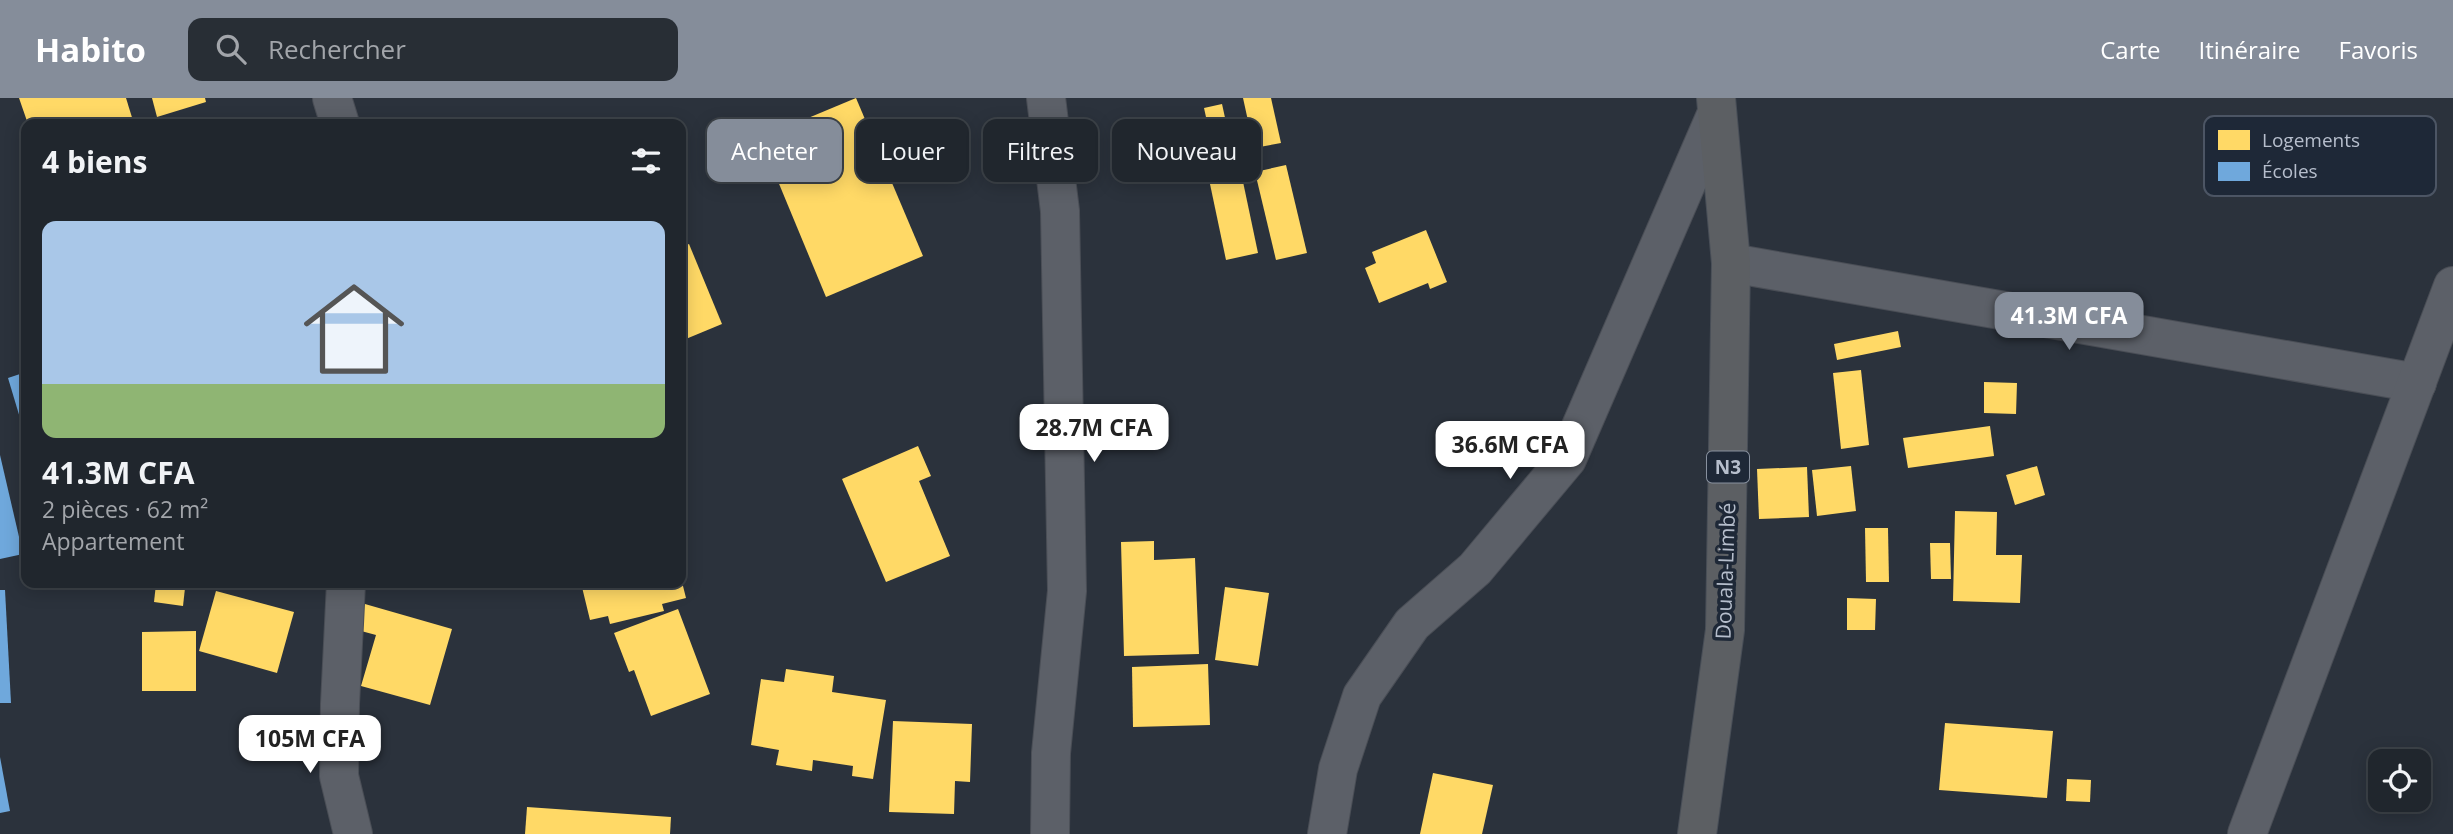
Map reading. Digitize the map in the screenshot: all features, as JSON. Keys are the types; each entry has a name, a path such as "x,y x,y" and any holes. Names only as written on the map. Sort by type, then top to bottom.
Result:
{"highway":[{"name":"Douala-Limbé","path":"1697,834 1725,630 1731,263 1716,106"}],"street":[{"path":"332,98 338,119"},
{"path":"1046,98 1060,211 1067,591 1051,753 1050,834"},
{"path":"1327,834 1338,769 1362,696 1412,624 1475,569 1567,460 1716,106"},
{"path":"1731,263 2417,383"},
{"path":"2247,834 2453,286"},
{"path":"346,588 340,704 340,776 353,834"}],"building: Logements":[{"path":"19,98 126,98 132,119 26,119"},
{"path":"152,98 205,98 206,102 157,117"},
{"path":"856,98 865,119 856,119 856,182 892,182 923,256 826,297 778,182 842,182 842,119 806,119"},
{"path":"1243,98 1271,98 1281,143 1261,147 1261,119 1248,119"},
{"path":"1222,104 1225,119 1206,119 1204,108"},
{"path":"1286,165 1307,253 1276,260 1257,182 1261,182 1261,171"},
{"path":"1243,182 1258,253 1226,260 1210,184"},
{"path":"1426,230 1447,282 1430,289 1428,283 1379,303 1365,268 1376,263 1372,252"},
{"path":"689,244 722,324 686,339 686,245"},
{"path":"1898,331 1901,347 1837,360 1834,344"},
{"path":"1861,370 1869,445 1841,449 1833,373"},
{"path":"1984,382 2017,383 2016,414 1984,413"},
{"path":"1990,426 1994,456 1908,468 1903,438"},
{"path":"918,446 931,476 919,481 950,556 886,582 842,479"},
{"path":"1851,466 1856,511 1817,516 1812,470"},
{"path":"2037,466 2045,495 2015,505 2006,475"},
{"path":"1807,467 1809,517 1759,519 1757,469"},
{"path":"1955,511 1997,512 1996,555 2022,555 2020,603 1953,601"},
{"path":"1865,528 1888,528 1889,582 1866,582"},
{"path":"1154,541 1154,560 1195,558 1199,654 1124,656 1121,542"},
{"path":"1930,543 1950,543 1951,579 1931,579"},
{"path":"1225,587 1269,593 1258,666 1215,660"},
{"path":"156,588 185,588 183,606 154,602"},
{"path":"582,588 684,588 686,598 662,604 664,611 610,624 608,616 590,620"},
{"path":"216,591 294,612 277,673 199,651"},
{"path":"1847,598 1876,599 1875,630 1847,630"},
{"path":"358,602 452,629 430,705 361,686 376,635 350,628"},
{"path":"678,609 710,694 651,716 634,670 629,672 614,633"},
{"path":"196,631 196,691 142,691 142,632"},
{"path":"1208,664 1210,725 1133,727 1132,667"},
{"path":"786,669 834,676 832,692 886,700 873,779 852,776 853,766 813,760 812,771 776,765 779,750 751,745 761,679 784,682"},
{"path":"893,721 972,724 970,782 955,781 954,814 889,812"},
{"path":"1945,723 2053,731 2047,798 1939,790"},
{"path":"1433,773 1493,785 1482,834 1420,834"},
{"path":"2067,779 2091,780 2090,802 2066,801"},
{"path":"527,807 671,817 670,834 525,834"}],"building: Écoles":[{"path":"21,374 21,421 8,378"},
{"path":"0,455 21,554 0,559"},
{"path":"0,590 5,590 11,703 0,703"},
{"path":"0,757 10,811 0,813"}]}
